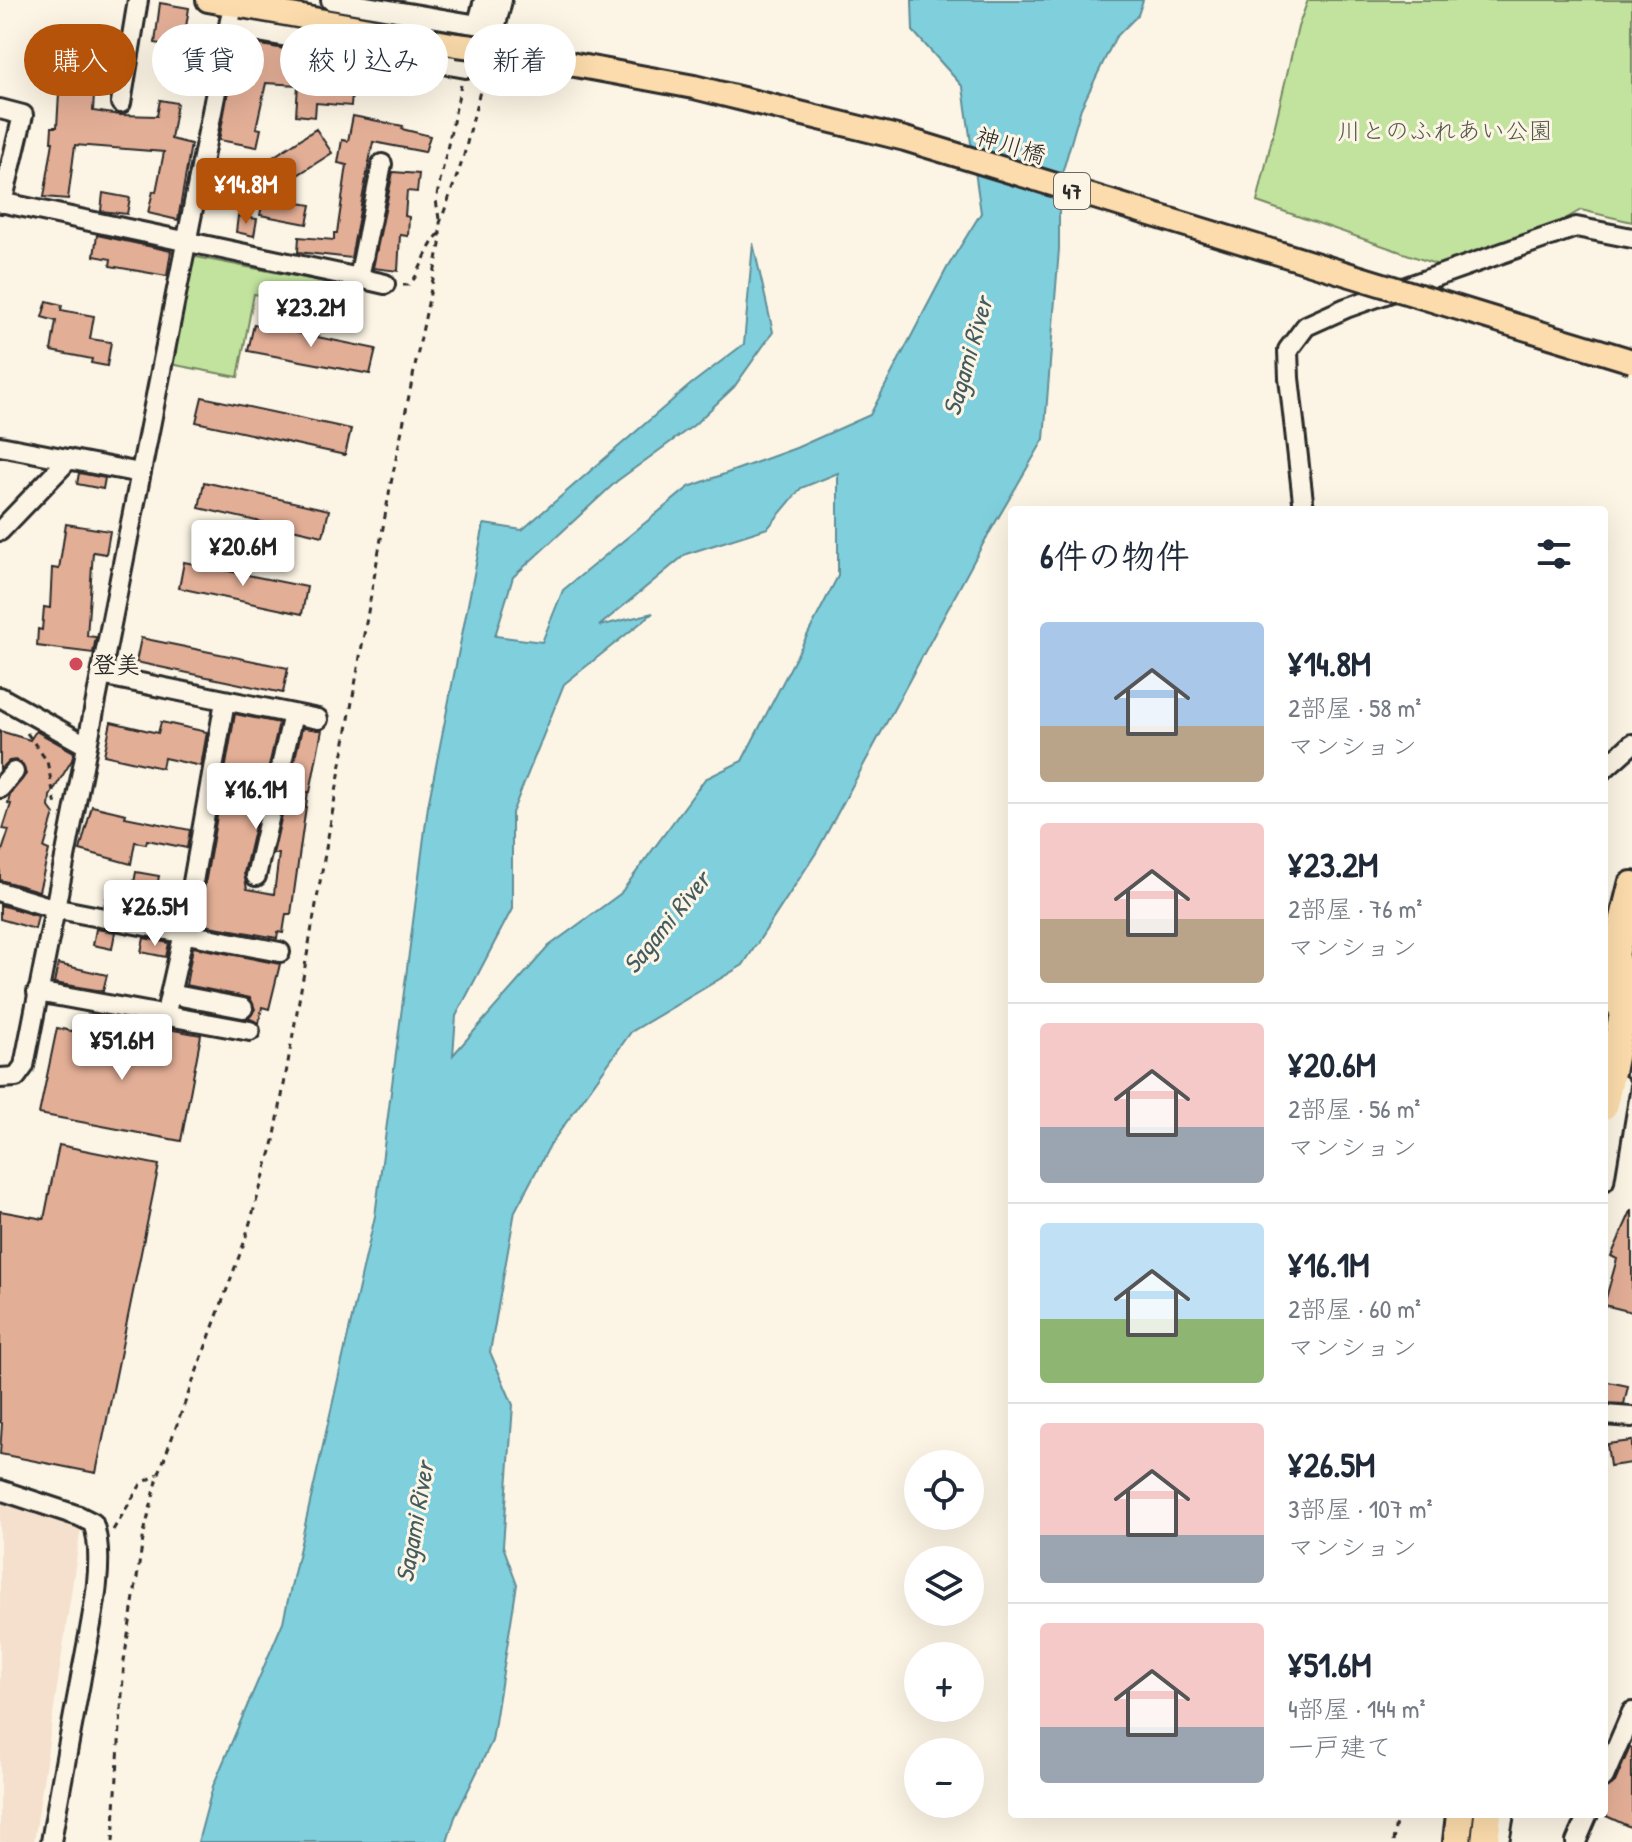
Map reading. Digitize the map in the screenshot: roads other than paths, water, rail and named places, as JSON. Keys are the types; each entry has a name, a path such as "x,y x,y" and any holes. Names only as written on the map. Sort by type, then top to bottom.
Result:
{"highway":[{"path":"1608,984 1632,885"},
{"path":"1608,1087 1632,970"},
{"path":"1457,1842 1460,1818"},
{"path":"1485,1842 1488,1818"}],"main road":[{"name":"47","path":"208,0 233,2 464,46"},
{"name":"神川橋","path":"576,65 694,87 891,136 1632,361"}],"street":[{"path":"121,103 138,0"},
{"path":"331,0 472,24"},
{"path":"478,24 484,0"},
{"path":"497,24 502,0"},
{"path":"230,24 233,2"},
{"path":"264,33 464,68"},
{"path":"0,1078 16,1077 24,1066 216,96"},
{"path":"0,109 23,115 1,203 385,284"},
{"path":"359,278 382,164"},
{"path":"1304,506 1288,350 1306,326 1346,308 1576,227 1632,238"},
{"path":"0,446 140,473"},
{"path":"0,531 69,459"},
{"path":"101,675 318,719"},
{"path":"0,697 86,745"},
{"path":"165,1017 184,933 225,701"},
{"path":"256,876 293,714"},
{"path":"1608,765 1632,744"},
{"path":"0,788 14,772"},
{"path":"0,892 53,908 280,952"},
{"path":"37,992 250,1031"},
{"path":"170,994 243,1008"},
{"path":"1608,1157 1632,1016"},
{"path":"1608,1415 1632,1417"},
{"path":"0,1490 79,1516 93,1523 98,1535 93,1608 51,1842"},
{"path":"1608,1768 1632,1712"},
{"path":"1499,1842 1503,1818"},
{"path":"1576,1842 1586,1818"}],"water":[{"name":"Sagami River","path":"912,0 1143,0 1138,15 1115,38 1081,108 1059,184 1059,249 1044,439 984,542 816,853 743,965 631,1032 550,1145 515,1211 490,1352 513,1405 503,1546 517,1584 492,1741 455,1817 447,1842 198,1842 213,1786 283,1622 375,1216 428,806 484,524 522,530 690,385 744,344 753,243 773,332 734,387 694,425 617,481 513,577 495,636 542,642 563,590 689,487 796,448 870,415 947,268 981,213 963,87 913,31","holes":["838,473 838,576 742,761 705,779 620,894 549,946 453,1055 456,1016 512,909 512,813 564,684 653,613 599,626 686,554 768,528 801,488"]}],"place":[{"name":"登美","path":"76,664"}],"park label":[{"name":"川とのふれあい公園","path":"1445,130"}]}
